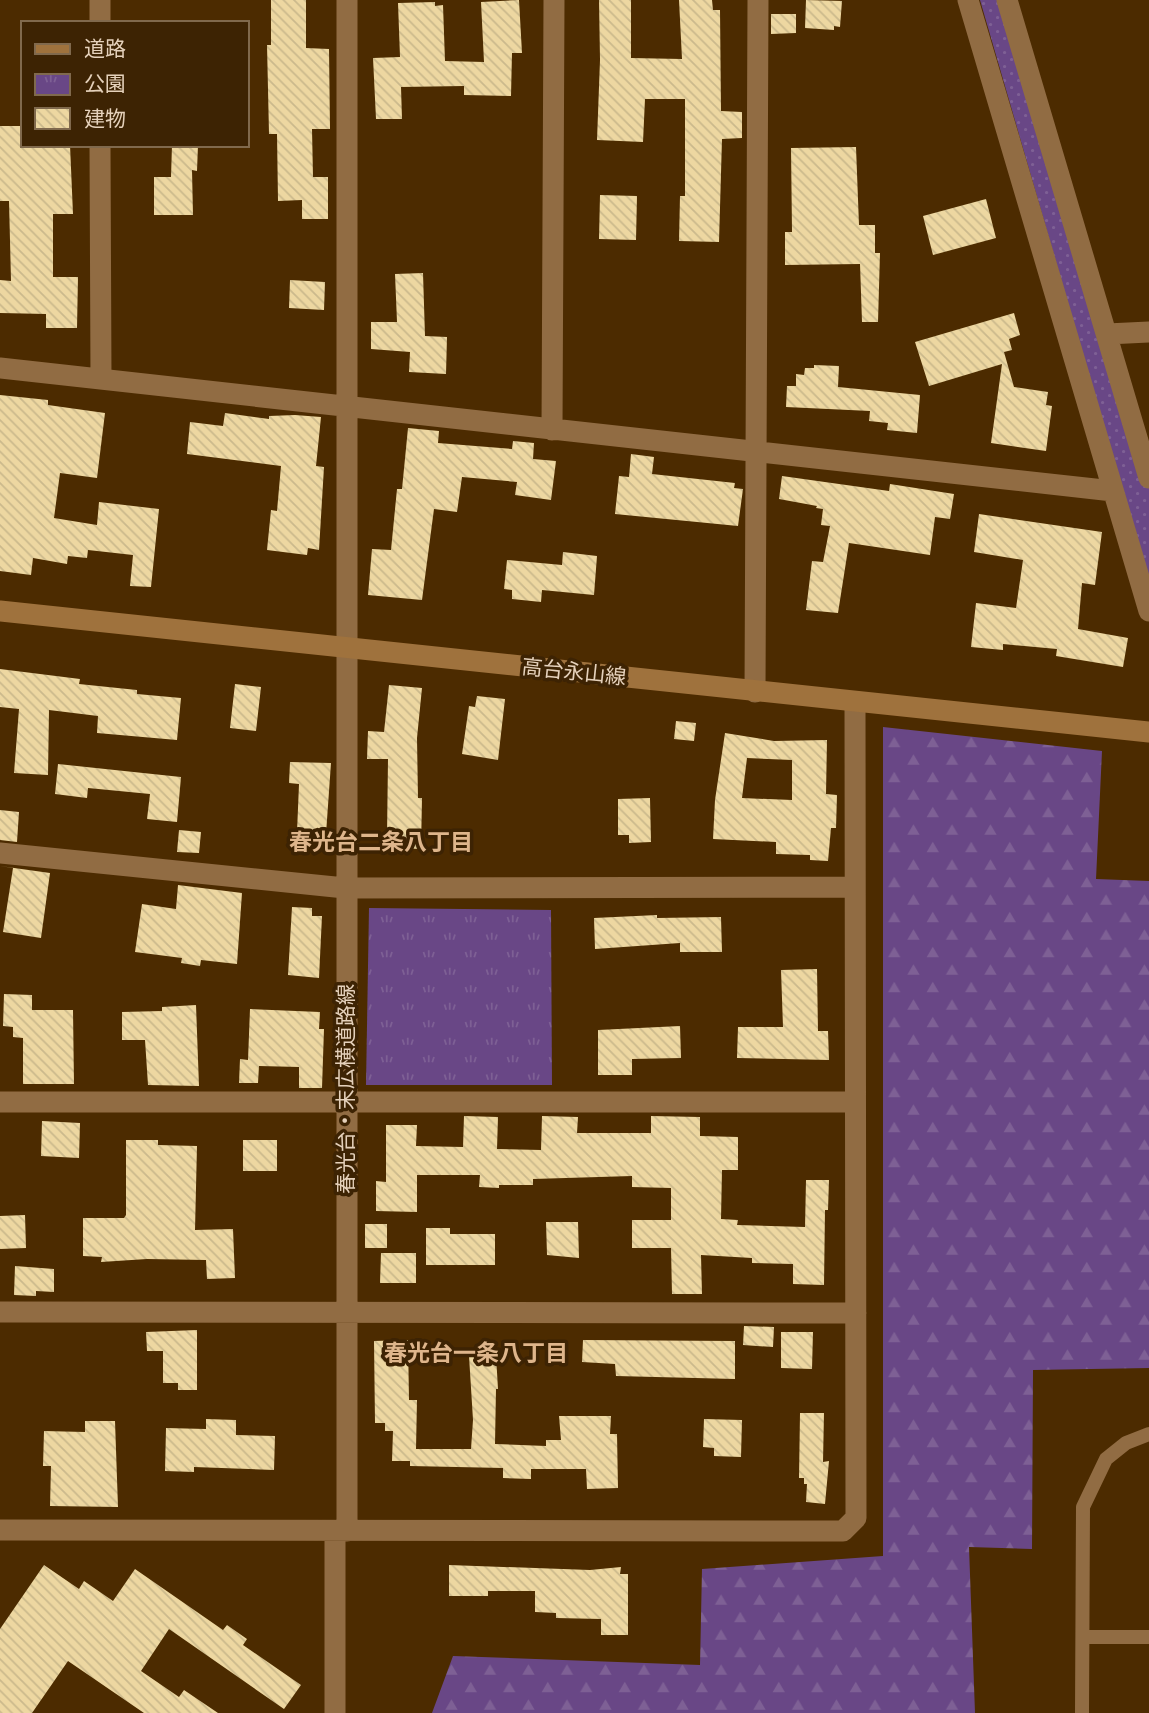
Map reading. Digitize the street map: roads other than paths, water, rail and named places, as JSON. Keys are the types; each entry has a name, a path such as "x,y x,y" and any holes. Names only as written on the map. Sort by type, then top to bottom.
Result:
{"street":[{"path":"100,0 100,21"},
{"name":"春光台・末広横道路線","path":"335,1713 346,1313 347,0"},
{"path":"552,430 554,0"},
{"path":"755,692 758,0"},
{"path":"968,0 1149,611"},
{"path":"1007,0 1149,478"},
{"path":"100,147 101,379"},
{"path":"1107,334 1149,332"},
{"path":"0,368 1113,491"},
{"name":"高台永山線","path":"0,611 1149,732"},
{"path":"0,1530 844,1531 856,1518 855,703"},
{"path":"0,853 345,888 854,887"},
{"path":"0,1102 855,1102"},
{"path":"0,1312 856,1313"}],"lane":[{"path":"1082,1713 1083,1507 1106,1459 1126,1443 1149,1434"},
{"path":"1083,1637 1149,1637"}],"district":[{"name":"春光台二条八丁目","path":"381,842"},
{"name":"春光台一条八丁目","path":"476,1353"}]}
